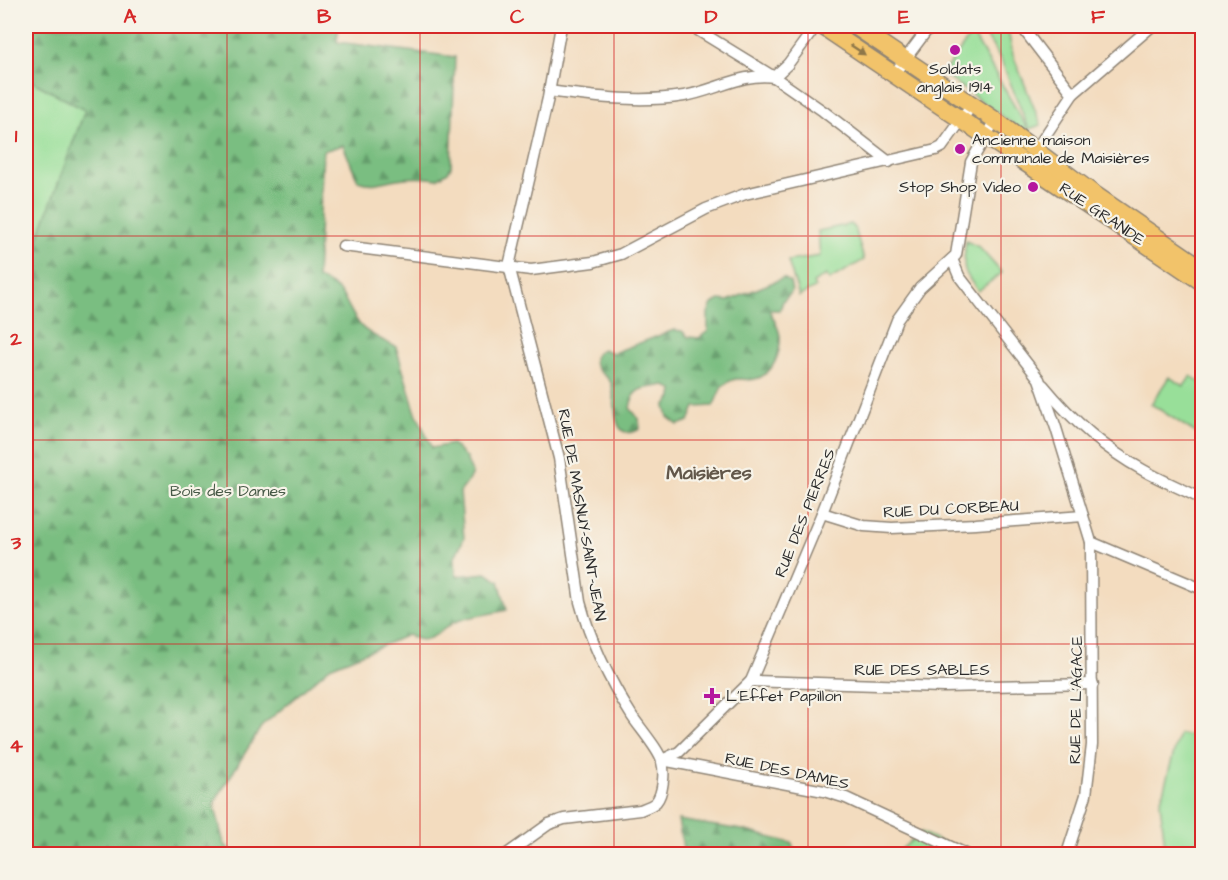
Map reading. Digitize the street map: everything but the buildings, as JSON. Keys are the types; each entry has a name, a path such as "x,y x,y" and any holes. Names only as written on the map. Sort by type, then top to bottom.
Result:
{"main road":[{"name":"RUE GRANDE","path":"822,26 1203,282"},
{"name":"RUE GRANDE","path":"855,26 995,120 1035,151 1203,268"}],"street":[{"name":"RUE DE MASNUY-SAINT-JEAN","path":"561,26 549,91 509,266 557,448 580,602 586,623 605,670 631,715 662,760"},
{"path":"691,26 774,76 889,162"},
{"path":"549,91 601,99 675,97 753,76 774,76 788,64 816,26"},
{"path":"894,74 930,26"},
{"path":"1021,26 1073,94"},
{"path":"1035,151 1073,94 1152,26"},
{"path":"343,246 531,270 607,258 621,254 706,209 745,194 936,150 942,147 972,105"},
{"path":"952,259 958,248 971,162 995,120"},
{"name":"RUE DE L'AGACE","path":"952,259 959,276 1039,379 1074,419 1143,470 1203,499"},
{"name":"RUE DES PIERRES","path":"662,760 679,752 751,681 822,513 897,320 920,288 952,259"},
{"name":"RUE DE L'AGACE","path":"1039,379 1090,542 1093,684 1090,775 1067,855"},
{"name":"RUE DU CORBEAU","path":"822,513 864,526 892,528 1083,516"},
{"path":"1090,542 1203,589"},
{"name":"RUE DES SABLES","path":"751,681 943,687 1093,684"},
{"path":"507,855 549,824 564,819 640,810 654,804 658,799 663,781 662,760"},
{"name":"RUE DES DAMES","path":"662,760 824,791 846,798 966,855"}],"green space":[{"name":"Bois des Dames","path":"26,26 339,26 337,42 455,57 451,167 448,172 437,179 412,178 373,184 364,183 358,181 343,145 323,151 317,278 340,292 363,328 396,347 415,410 432,448 452,444 466,458 472,473 460,492 464,538 455,557 456,576 486,573 499,581 507,610 455,622 428,639 416,639 408,635 330,667 261,727 214,803 224,844 235,854 26,854 26,266 28,266 85,110 26,78"},
{"path":"980,26 1007,26 1013,55 1041,125 1029,129 1001,60"},
{"path":"972,33 1033,138 943,74"},
{"path":"26,78 85,110 28,266 26,266"},
{"path":"851,224 855,228 864,260 829,280 826,275 813,283 815,288 799,296 788,261 820,256 818,231"},
{"path":"966,241 979,247 1002,273 978,291 964,268"},
{"path":"783,278 790,282 791,293 783,301 780,310 769,310 778,329 780,343 775,362 767,373 751,380 737,379 729,382 721,389 713,406 695,407 689,421 678,425 668,417 665,406 672,397 673,390 664,385 642,389 634,395 630,408 639,419 640,429 630,432 623,431 616,418 611,383 595,364 594,358 597,353 603,349 613,353 674,330 682,331 688,337 699,338 708,331 708,313 712,304 720,300 728,301"},
{"path":"1191,376 1200,382 1202,380 1202,437 1151,404 1169,377 1184,386"},
{"path":"1202,683 1202,854 1166,854 1160,803 1179,734 1190,736"},
{"path":"678,820 742,830 792,843 795,854 684,854"},
{"path":"921,832 966,854 896,854"}],"place":[{"name":"Soldats anglais 1914","path":"955,50"},
{"name":"Ancienne maison communale de Maisières","path":"960,149"},
{"name":"Stop Shop Video","path":"1033,187"},
{"name":"L’Effet Papillon","path":"712,696"}],"district":[{"name":"Maisières","path":"709,473"}]}
